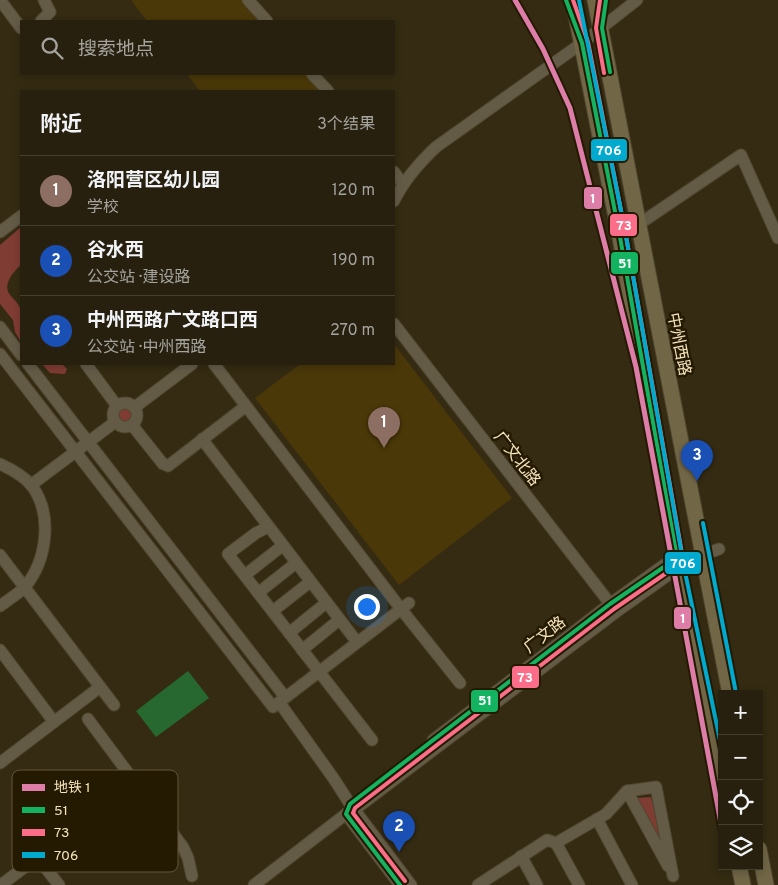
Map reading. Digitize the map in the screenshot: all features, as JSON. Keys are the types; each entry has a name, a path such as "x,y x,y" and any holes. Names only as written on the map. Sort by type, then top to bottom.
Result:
{"main road":[{"path":"566,0 582,43"},
{"path":"573,0 620,237 678,563 722,780"},
{"name":"中州西路","path":"596,0 729,690"},
{"path":"602,28 606,0"},
{"path":"763,869 766,885"},
{"path":"740,870 742,885"}],"street":[{"path":"0,0 20,27"},
{"path":"42,20 50,12 44,0"},
{"path":"248,0 266,20"},
{"path":"395,199 403,184 418,164 436,147 582,43 637,0"},
{"path":"313,75 327,90"},
{"path":"620,237 741,155 778,238"},
{"path":"395,173 403,184"},
{"path":"0,232 20,217"},
{"name":"广文北路","path":"395,325 613,608"},
{"path":"0,327 20,354"},
{"path":"0,354 273,708 405,606"},
{"path":"29,365 282,700 334,778 350,809 400,885"},
{"path":"87,365 117,406"},
{"path":"135,407 191,365"},
{"path":"215,365 405,606 460,683"},
{"path":"128,403 135,407 137,419 132,425 125,428 117,425 113,413 117,406 128,403"},
{"path":"132,425 165,466 168,466 246,406"},
{"path":"31,485 115,422"},
{"path":"202,439 268,528 357,642"},
{"path":"0,464 16,473 31,485 38,497 45,525 45,538 34,572 24,588 0,606"},
{"path":"268,528 256,533 228,554 372,740"},
{"path":"245,575 282,546"},
{"name":"广文路","path":"254,885 350,809 613,608 678,563 720,549"},
{"path":"0,556 114,705"},
{"path":"258,593 296,564"},
{"path":"273,611 310,582"},
{"path":"289,633 326,603"},
{"path":"302,650 339,620"},
{"path":"0,650 54,722"},
{"path":"0,763 100,686"},
{"path":"88,719 126,770"},
{"path":"556,843 606,814 627,791 656,788 673,876 627,791"},
{"path":"350,809 411,885"},
{"path":"597,819 632,885"},
{"path":"485,883 547,840 556,843 579,885"},
{"path":"178,841 186,852 192,876"},
{"path":"522,856 537,885"},
{"path":"2,884 18,872"},
{"path":"49,872 59,885"}],"shaded area":[{"path":"131,0 243,0 260,20 146,20"},
{"path":"188,75 307,75 320,90 199,90"},
{"path":"20,228 20,266 11,276 7,287 10,295 20,308 20,340 15,332 13,320 0,304 0,245"},
{"path":"395,345 512,498 399,585 255,398 299,365 395,365"},
{"path":"43,365 63,365 67,369 65,374 50,373"},
{"path":"125,406 131,409 134,415 131,421 125,424 119,421 116,415 119,409"},
{"path":"188,671 209,698 156,737 136,711"},
{"path":"651,797 667,859 635,798"}],"metro line":[{"name":"1","path":"515,0 543,49 570,108 636,367 721,825"}],"transit line":[{"name":"51","path":"400,885 346,814 350,804 610,604 677,558 620,237 582,43 566,0"},
{"name":"73","path":"405,881 353,813 355,808 614,609 681,563 683,559 626,236 588,42 573,0"},
{"name":"706","path":"579,0 626,236 684,567 719,735"},
{"name":"73","path":"600,0 596,28 604,73"},
{"name":"51","path":"606,0 602,28 610,72"},
{"name":"706","path":"703,523 735,690"}],"place":[{"name":"洛阳营区幼儿园","path":"384,448"},
{"name":"中州西路广文路口西","path":"697,481"},
{"name":"谷水西","path":"399,852"}]}
